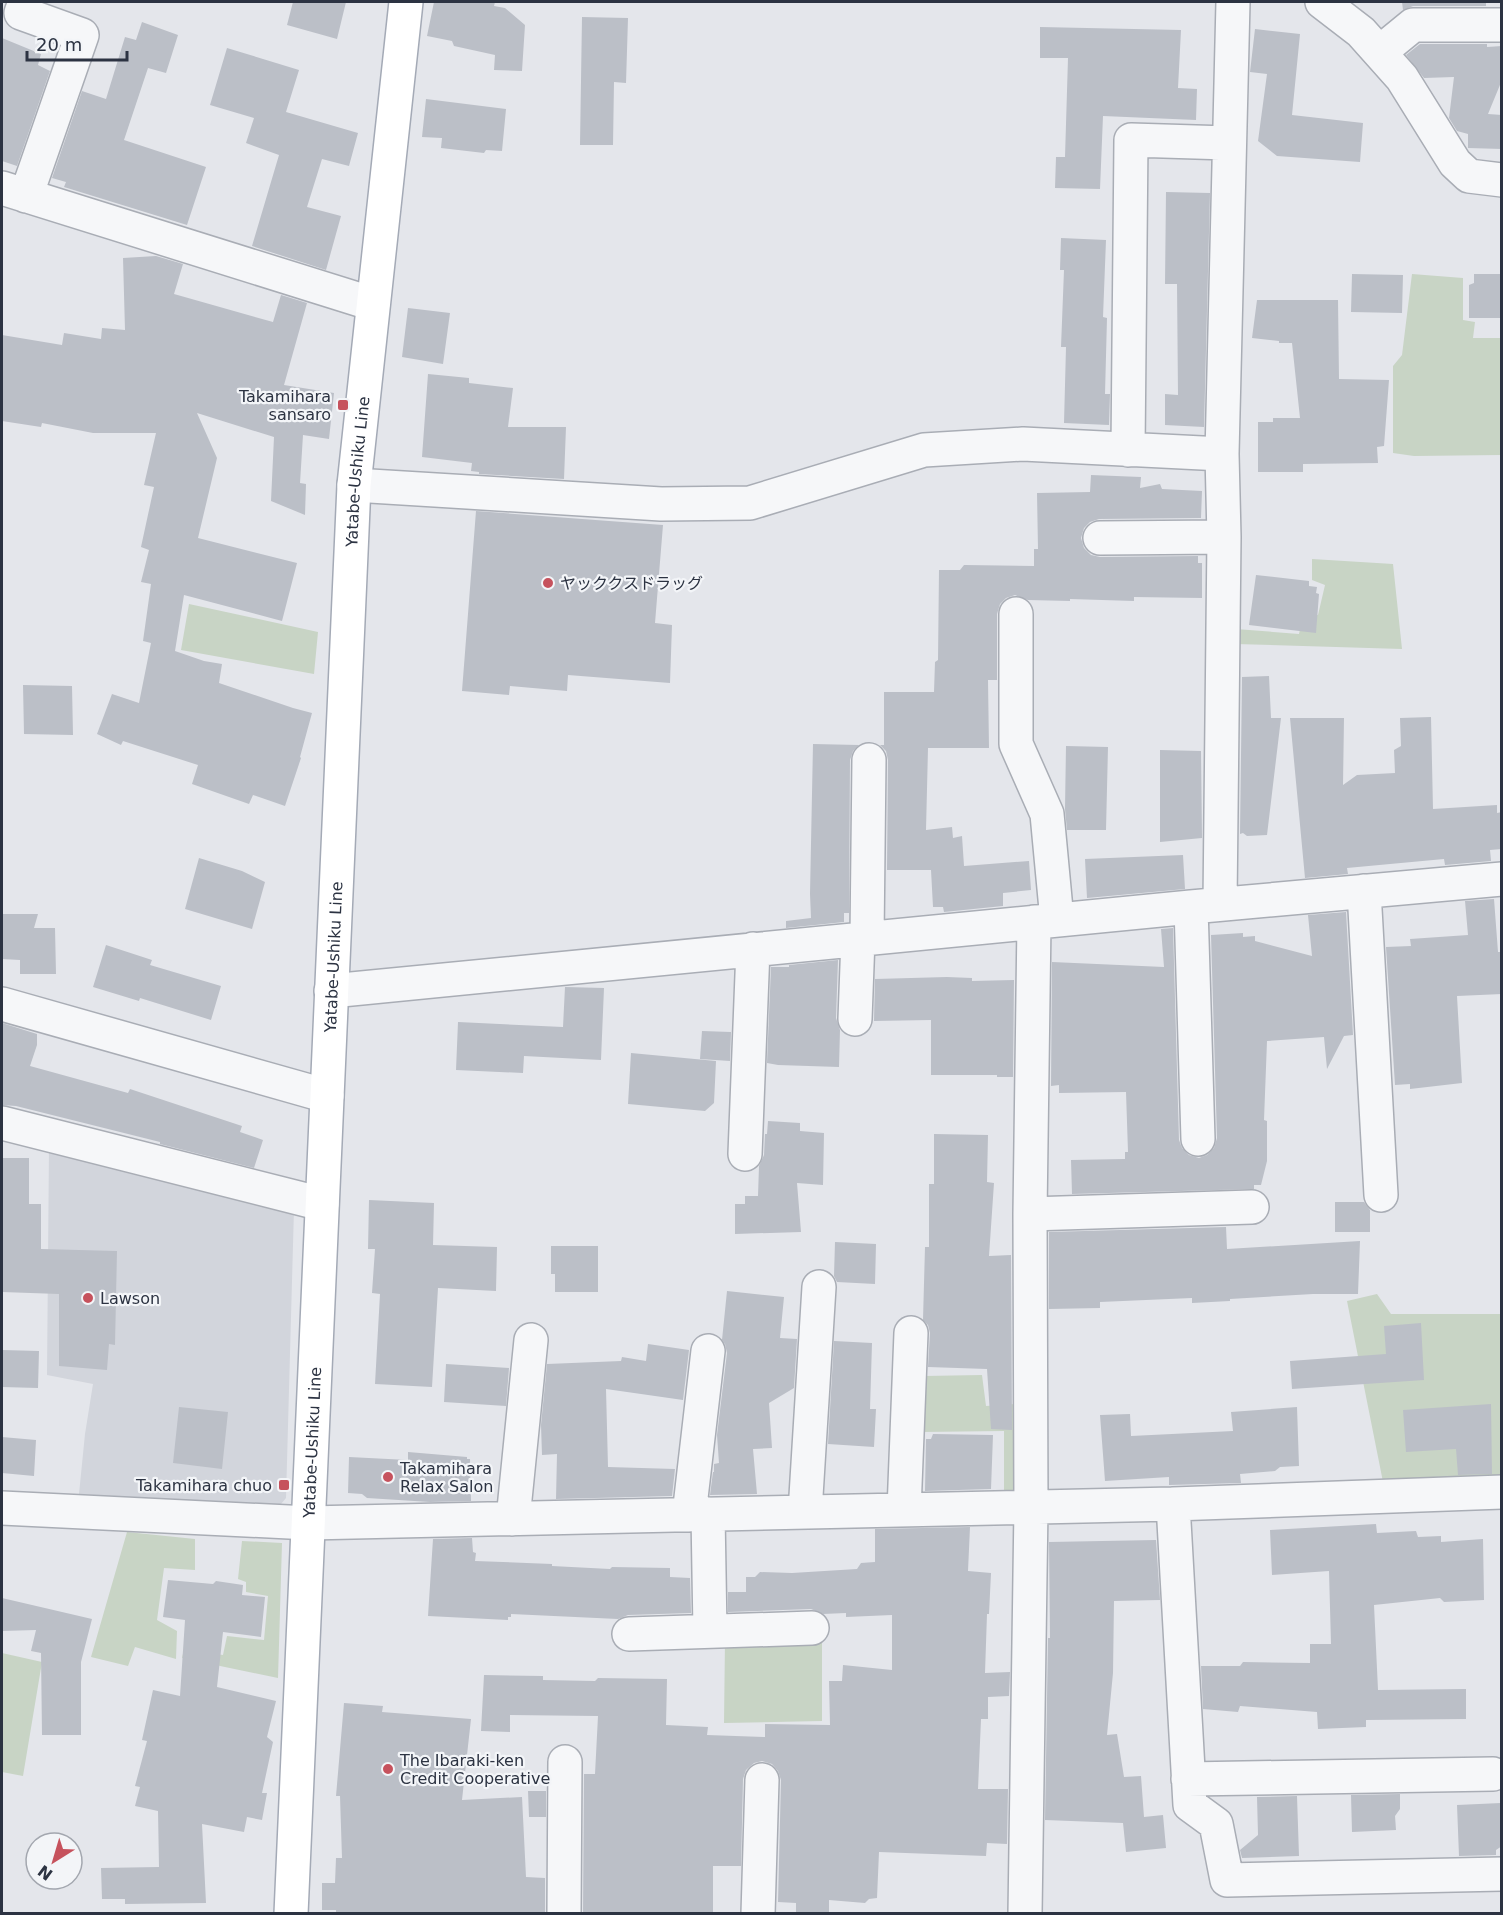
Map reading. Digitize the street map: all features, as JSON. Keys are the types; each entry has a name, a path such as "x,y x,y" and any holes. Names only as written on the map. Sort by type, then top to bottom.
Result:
{"main road":[{"name":"Yatabe-Ushiku Line","path":"291,1914 354,485 406,2"}],"street":[{"path":"25,2 21,13 82,35 14,192 373,304"},
{"path":"1198,1139 1205,906 1224,537 1222,454 1233,2"},
{"path":"1322,2 1361,32 1402,78 1455,163 1469,176 1502,180"},
{"path":"1380,52 1413,25 1502,25"},
{"path":"1128,450 1131,140 1228,143"},
{"path":"354,485 661,504 750,503 924,450 1023,444 1222,454"},
{"path":"1100,538 1224,537"},
{"path":"1016,614 1016,744 1047,814 1046,921 1030,1214 1031,1507 1025,1914"},
{"path":"855,1019 863,939 869,760"},
{"path":"331,991 1502,879"},
{"path":"1364,891 1381,1195"},
{"path":"745,1154 753,950"},
{"path":"2,1004 327,1096"},
{"path":"2,1123 322,1204"},
{"path":"1030,1214 1252,1207"},
{"path":"805,1512 819,1287"},
{"path":"904,1510 910,1333"},
{"path":"513,1519 531,1340"},
{"path":"708,1351 699,1515 710,1631"},
{"path":"2,1508 309,1523 1173,1504 1502,1492"},
{"path":"1173,1504 1190,1805 1216,1824 1227,1880 1502,1874"},
{"path":"628,1634 812,1628"},
{"path":"564,1914 565,1762"},
{"path":"1188,1779 1493,1774"},
{"path":"758,1914 762,1780"}],"shaded area":[{"path":"49,1147 294,1209 286,1498 276,1510 79,1494 93,1384 47,1375"}],"green space":[{"path":"1412,274 1463,278 1463,320 1475,322 1473,338 1501,338 1501,455 1414,456 1393,453 1393,366 1402,355"},
{"path":"1312,559 1393,564 1402,649 1235,644 1236,629 1299,634 1303,615 1318,615 1325,585 1312,580"},
{"path":"189,604 318,632 314,674 181,650"},
{"path":"1377,1294 1391,1314 1501,1314 1501,1480 1384,1487 1347,1301"},
{"path":"982,1375 986,1406 1015,1404 1016,1483 1014,1494 1004,1494 1004,1431 921,1432 924,1376"},
{"path":"127,1532 195,1539 195,1570 164,1568 157,1620 177,1631 176,1659 135,1647 128,1666 91,1657"},
{"path":"242,1541 282,1543 278,1678 182,1658 184,1649 223,1655 227,1636 264,1640 268,1596 246,1592 246,1582 238,1579"},
{"path":"725,1640 822,1643 822,1721 724,1723"},
{"path":"2,1653 42,1662 23,1776 2,1772"}],"building":[{"path":"293,2 346,2 337,39 287,25"},
{"path":"434,2 495,2 494,6 505,8 525,25 522,71 494,70 495,55 454,46 452,41 427,36"},
{"path":"1402,2 1486,2 1486,6 1413,6 1403,10"},
{"path":"582,17 628,18 626,83 614,82 613,145 580,145"},
{"path":"142,22 178,35 166,73 148,68 124,140 206,167 187,225 64,187 66,182 52,178 82,91 106,99 125,37 136,40"},
{"path":"1040,27 1181,30 1178,88 1197,89 1196,120 1103,116 1100,189 1055,188 1056,157 1065,157 1068,58 1040,58"},
{"path":"1255,29 1300,34 1292,115 1363,123 1360,162 1277,156 1258,141 1267,74 1250,72"},
{"path":"2,38 41,54 38,65 50,71 17,166 2,161"},
{"path":"1420,44 1502,46 1502,80 1488,114 1502,115 1502,149 1468,148 1468,134 1457,131 1449,118 1454,77 1424,78 1406,55"},
{"path":"227,48 299,70 286,112 358,133 349,166 322,159 307,207 341,216 326,270 252,246 279,155 246,143 254,118 210,105"},
{"path":"426,99 506,109 502,151 486,150 484,153 441,148 442,138 422,137"},
{"path":"1166,192 1210,193 1204,427 1165,425 1165,394 1178,395 1177,284 1165,284"},
{"path":"1061,238 1106,240 1103,317 1107,318 1105,394 1110,394 1109,425 1064,423 1066,347 1061,347 1064,270 1060,270"},
{"path":"156,256 183,264 174,294 273,322 281,295 307,303 284,385 334,393 329,439 303,435 300,483 306,484 305,515 271,501 274,437 197,413 217,458 198,538 297,563 282,621 184,595 175,651 204,661 222,664 219,683 312,713 301,758 285,806 253,795 249,804 192,784 198,765 123,741 121,745 97,734 112,694 139,703 151,643 143,641 151,584 141,582 149,550 141,547 154,487 144,485 156,433 93,433 42,423 41,427 2,421 2,335 62,345 64,333 101,339 102,328 125,330 123,258"},
{"path":"1352,274 1403,275 1402,313 1351,312"},
{"path":"1474,274 1502,274 1502,318 1469,318 1469,285 1474,283"},
{"path":"1257,300 1338,300 1339,379 1389,380 1384,446 1377,447 1378,463 1303,464 1303,472 1258,472 1258,422 1273,422 1273,418 1300,418 1292,343 1252,338"},
{"path":"408,308 450,313 443,364 402,357"},
{"path":"428,374 469,378 469,383 513,388 508,427 566,427 564,479 479,474 479,472 471,471 472,463 422,457"},
{"path":"1091,475 1141,477 1140,488 1160,484 1162,489 1202,491 1201,518 1099,519 1090,522 1084,528 1081,538 1084,548 1091,555 1100,557 1198,556 1198,563 1202,563 1202,598 1134,597 1134,601 1070,599 1070,601 1028,600 1015,595 1006,598 1000,604 997,614 997,680 988,680 989,748 928,748 926,830 952,827 953,838 962,836 964,866 1029,861 1031,890 1003,893 1003,906 944,912 943,907 933,907 931,870 887,870 888,760 886,751 880,745 884,745 884,692 934,692 935,662 938,660 939,570 960,570 964,565 1034,566 1034,549 1038,549 1037,493 1090,492"},
{"path":"476,511 663,525 655,623 672,625 670,683 568,675 567,691 510,686 509,695 462,691"},
{"path":"1256,575 1309,581 1309,586 1317,587 1316,593 1319,594 1316,633 1249,625"},
{"path":"1269,676 1271,718 1281,718 1267,835 1247,836 1240,834 1242,677"},
{"path":"23,685 72,686 73,735 24,734"},
{"path":"1431,717 1433,809 1497,805 1497,813 1502,812 1502,849 1490,850 1491,861 1445,865 1444,859 1347,868 1348,874 1305,878 1290,718 1344,718 1343,785 1357,775 1395,773 1394,750 1401,746 1400,718"},
{"path":"813,744 859,745 853,751 850,760 849,913 844,913 844,922 786,928 786,921 811,918"},
{"path":"1066,746 1108,747 1106,830 1067,830"},
{"path":"1160,750 1201,751 1202,838 1160,842"},
{"path":"1183,855 1185,889 1087,898 1085,859"},
{"path":"199,858 242,871 265,882 252,929 185,909"},
{"path":"1494,899 1498,952 1502,952 1502,994 1457,996 1462,1083 1410,1089 1410,1084 1395,1085 1386,947 1411,946 1410,939 1468,935 1465,901"},
{"path":"1346,912 1353,1035 1344,1036 1327,1069 1324,1037 1267,1041 1264,1120 1267,1121 1267,1161 1261,1185 1254,1185 1254,1189 1072,1194 1071,1160 1125,1159 1125,1152 1128,1152 1126,1092 1059,1093 1059,1085 1051,1086 1052,962 1164,967 1161,929 1173,928 1179,1140 1182,1148 1189,1155 1199,1158 1207,1155 1214,1148 1217,1138 1211,935 1243,933 1243,937 1255,936 1255,941 1312,956 1308,915"},
{"path":"2,914 38,914 34,928 55,928 56,974 20,974 20,960 2,959"},
{"path":"106,945 152,960 150,965 221,986 211,1020 140,998 139,1001 93,987"},
{"path":"838,960 836,1018 840,1030 839,1067 767,1063 771,967 789,967 789,965"},
{"path":"972,978 972,981 1014,980 1013,1077 931,1075 931,1020 874,1021 875,979"},
{"path":"565,987 604,988 601,1060 524,1056 523,1073 456,1070 458,1022 563,1027"},
{"path":"2,1023 37,1034 37,1045 30,1066 128,1093 130,1089 242,1126 240,1132 263,1140 254,1168 16,1106 2,1105"},
{"path":"702,1031 731,1032 730,1061 700,1059"},
{"path":"631,1053 716,1061 714,1103 705,1111 628,1104"},
{"path":"768,1121 800,1123 800,1131 824,1133 823,1185 797,1183 801,1232 735,1234 735,1204 745,1204 745,1196 758,1196 759,1166 764,1155"},
{"path":"934,1134 988,1135 987,1182 994,1183 989,1256 1011,1255 1012,1430 991,1429 987,1369 928,1367 930,1333 928,1325 923,1320 925,1247 929,1247 929,1184 934,1184"},
{"path":"2,1158 29,1158 29,1204 41,1204 41,1249 117,1251 115,1345 109,1344 107,1370 59,1366 59,1294 2,1292"},
{"path":"369,1200 434,1203 433,1245 497,1247 496,1291 438,1288 432,1387 375,1384 380,1294 372,1293 375,1249 368,1249"},
{"path":"1335,1202 1364,1202 1370,1210 1370,1232 1335,1232"},
{"path":"1226,1227 1227,1249 1360,1241 1358,1294 1313,1294 1192,1303 1192,1298 1100,1302 1100,1308 1049,1309 1049,1232"},
{"path":"835,1242 876,1244 875,1284 837,1282 834,1276"},
{"path":"551,1246 598,1246 598,1292 555,1292 555,1274 551,1274"},
{"path":"727,1291 784,1297 780,1338 797,1339 794,1388 769,1403 772,1448 753,1449 757,1494 710,1495 714,1464 719,1463 717,1435 727,1353 722,1340"},
{"path":"1421,1323 1424,1380 1292,1389 1290,1361 1386,1354 1384,1326"},
{"path":"834,1341 872,1343 870,1409 876,1409 874,1447 828,1444"},
{"path":"648,1344 689,1350 683,1400 606,1389 608,1467 675,1469 672,1496 556,1499 557,1454 542,1455 541,1425 547,1364 621,1361 622,1357 646,1361"},
{"path":"2,1350 39,1351 38,1388 2,1387"},
{"path":"446,1364 509,1368 506,1406 444,1402"},
{"path":"1491,1404 1492,1474 1458,1475 1456,1449 1406,1452 1403,1410"},
{"path":"179,1407 228,1412 222,1469 173,1463"},
{"path":"1297,1407 1299,1466 1240,1474 1241,1483 1169,1485 1169,1477 1105,1481 1100,1415 1130,1414 1131,1436 1233,1431 1231,1412"},
{"path":"933,1434 993,1435 991,1489 925,1491 926,1439 931,1439"},
{"path":"2,1437 36,1440 34,1476 2,1473"},
{"name":"Takamihara Relax Salon","path":"408,1452 470,1459 471,1501 430,1502 367,1498 362,1494 348,1493 349,1457 408,1460"},
{"path":"1376,1524 1377,1533 1416,1531 1418,1537 1441,1536 1441,1542 1483,1539 1484,1600 1444,1602 1440,1598 1374,1605 1378,1690 1466,1689 1466,1719 1366,1720 1366,1727 1318,1729 1317,1712 1240,1706 1238,1712 1203,1709 1201,1666 1240,1666 1243,1662 1310,1663 1310,1644 1331,1644 1329,1571 1272,1575 1270,1530"},
{"path":"970,1527 968,1571 991,1573 985,1673 1010,1672 1009,1696 988,1697 988,1719 981,1719 978,1789 1008,1789 1007,1844 987,1843 986,1856 879,1852 877,1898 869,1899 865,1903 829,1900 829,1913 796,1912 796,1903 778,1902 781,1780 772,1764 762,1761 754,1763 746,1770 743,1779 741,1866 713,1866 713,1914 583,1914 584,1774 595,1774 598,1716 510,1715 510,1732 481,1731 484,1675 543,1676 543,1680 667,1679 666,1725 708,1727 707,1735 765,1737 765,1724 830,1725 829,1681 842,1681 843,1665 892,1670 892,1615 846,1617 846,1613 823,1614 811,1609 728,1612 728,1592 746,1592 746,1577 755,1577 760,1572 792,1573 857,1569 861,1563 875,1562 875,1529"},
{"path":"472,1538 473,1552 476,1553 475,1561 610,1569 612,1567 670,1568 670,1577 690,1578 691,1613 628,1615 618,1619 511,1614 508,1620 428,1616 433,1539"},
{"path":"1156,1540 1160,1600 1114,1601 1113,1673 1107,1735 1117,1734 1124,1777 1141,1776 1144,1817 1163,1815 1166,1848 1126,1852 1123,1823 1045,1820 1048,1638 1050,1638 1049,1542"},
{"path":"168,1580 213,1584 216,1581 243,1585 242,1595 265,1597 261,1637 223,1632 217,1687 276,1701 267,1737 273,1742 262,1793 267,1793 262,1820 247,1817 244,1832 202,1824 206,1903 125,1904 125,1899 102,1899 101,1868 159,1867 158,1811 135,1806 140,1787 135,1786 147,1741 142,1740 153,1690 180,1696 185,1620 163,1617"},
{"path":"2,1598 92,1619 81,1662 81,1735 42,1735 41,1653 31,1651 36,1630 2,1631"},
{"path":"344,1703 383,1706 382,1712 471,1719 462,1800 522,1797 526,1877 545,1878 545,1914 336,1914 336,1910 322,1910 322,1883 335,1883 336,1858 342,1858 340,1796 336,1796"},
{"path":"528,1791 546,1791 546,1817 529,1817"},
{"path":"1400,1794 1400,1809 1395,1816 1396,1830 1352,1832 1351,1795"},
{"path":"1297,1796 1299,1856 1242,1858 1240,1850 1258,1835 1257,1797"},
{"path":"1501,1803 1502,1846 1496,1850 1496,1855 1459,1856 1457,1805"}],"place":[{"name":"Takamihara sansaro","path":"343,405"},
{"name":"ヤッククスドラッグ","path":"548,583"},
{"name":"Lawson","path":"88,1298"},
{"name":"Takamihara Relax Salon","path":"388,1477"},
{"name":"Takamihara chuo","path":"284,1485"},
{"name":"The Ibaraki-ken Credit Cooperative","path":"388,1769"}]}
